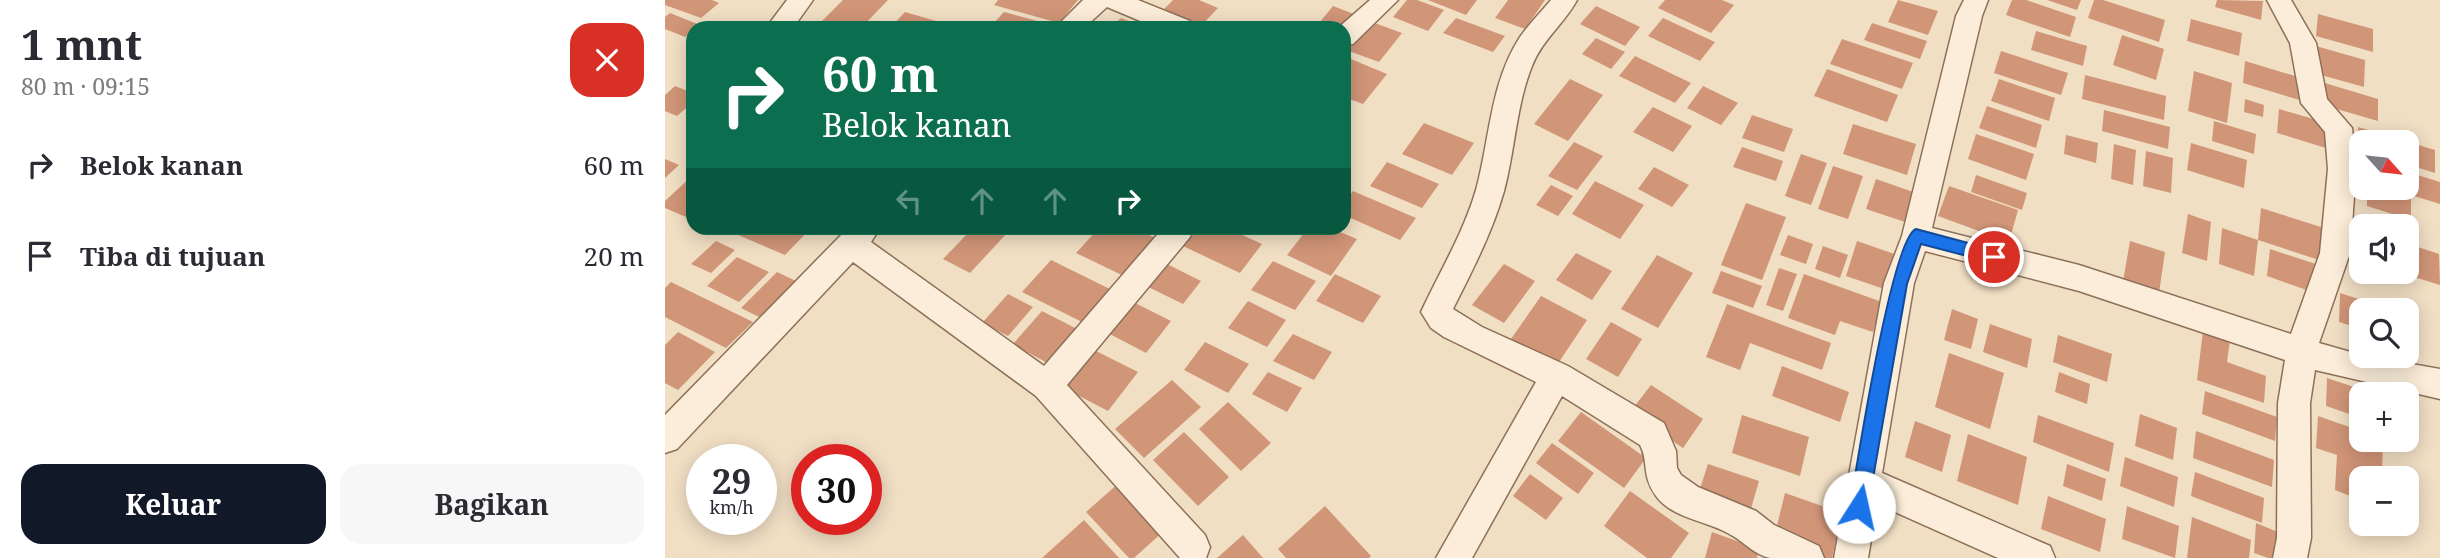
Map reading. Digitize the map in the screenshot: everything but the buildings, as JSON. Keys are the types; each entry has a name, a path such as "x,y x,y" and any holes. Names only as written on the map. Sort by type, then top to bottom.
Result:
{"street":[{"path":"784,21 801,0"},
{"path":"1076,21 1099,0"},
{"path":"1114,0 1164,21"},
{"path":"1351,31 1386,0"},
{"path":"1565,0 1530,42 1518,67 1504,116 1490,190 1469,248 1436,312 1457,329 1557,376 1652,434 1660,451 1660,471 1669,487 1686,499 1744,523 1762,537 1807,558"},
{"path":"1851,558 1899,284 1916,236 1969,16 1976,0"},
{"path":"2279,0 2303,43 2314,103 2338,128 2342,169 2335,253 2301,353 2294,402 2294,538 2290,558"},
{"path":"1047,386 1174,235"},
{"path":"665,438 858,236 1047,386 1193,547"},
{"path":"1916,236 2099,284 2301,353 2369,372 2440,384"},
{"path":"1453,558 1557,376"},
{"path":"1863,481 2038,558"}],"route":[{"path":"1859,507 1899,284 1916,236 1994,257"}]}
